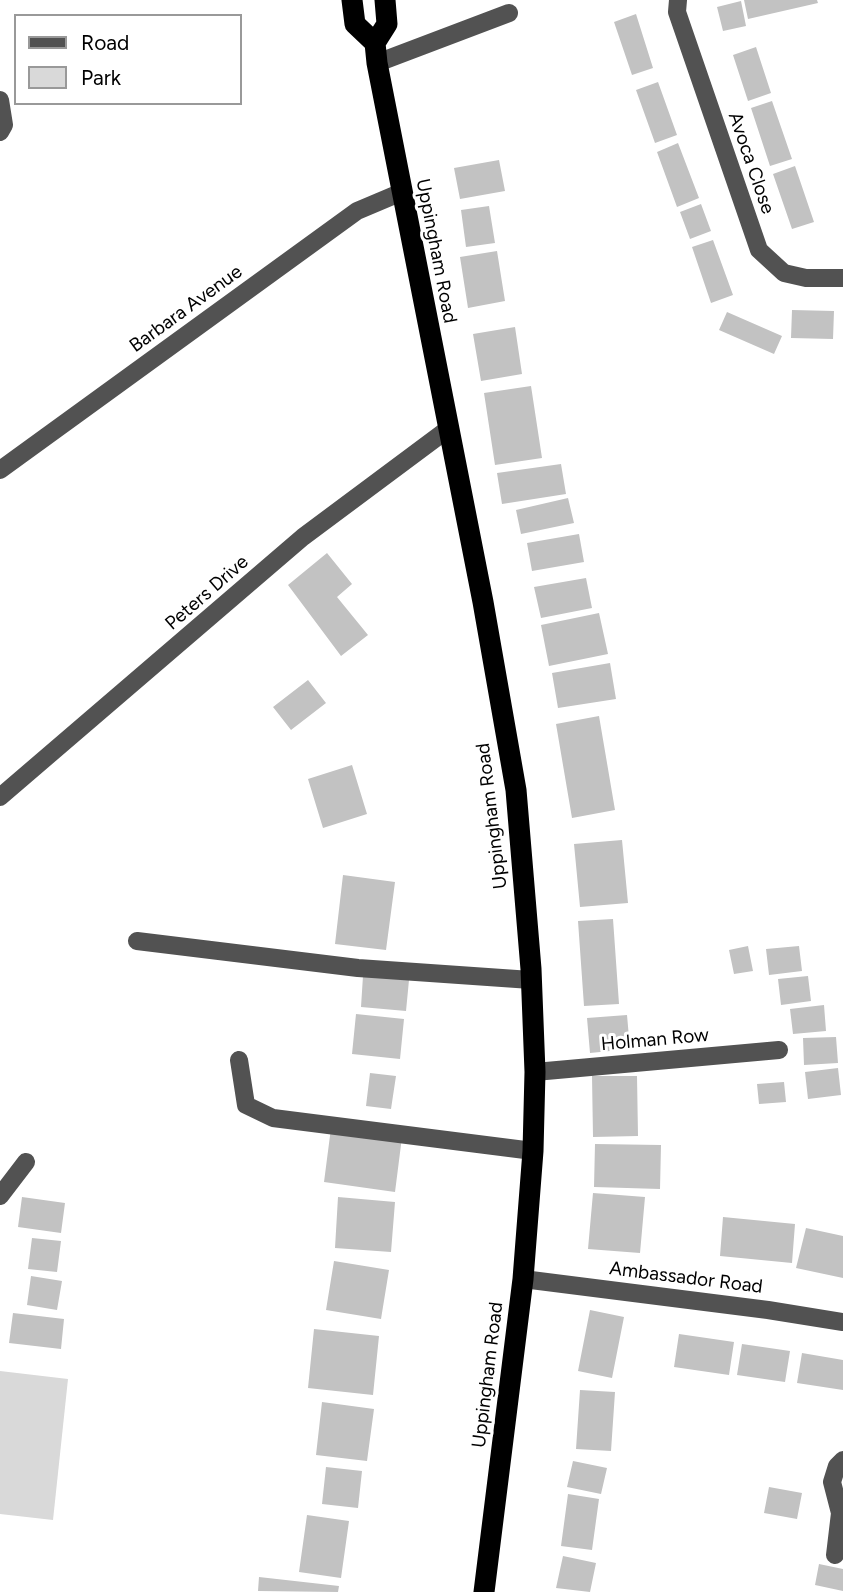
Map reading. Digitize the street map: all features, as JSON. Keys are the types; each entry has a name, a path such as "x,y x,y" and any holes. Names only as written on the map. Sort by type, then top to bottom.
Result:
{"highway":[{"name":"Uppingham Road","path":"352,0 355,24 376,53 483,602 516,790 531,980 535,1072 533,1151 523,1279 484,1592"},
{"path":"376,53 387,24 385,0"}],"street":[{"name":"Avoca Close","path":"678,0 677,12 759,250 784,273 806,278 843,278"},
{"path":"376,53 509,13"},
{"path":"0,100 4,125 0,132"},
{"name":"Barbara Avenue","path":"0,470 357,211 402,192"},
{"name":"Peters Drive","path":"0,797 303,537 448,429"},
{"path":"137,941 358,968 531,980"},
{"name":"Holman Row","path":"535,1072 779,1050"},
{"path":"239,1060 246,1105 273,1118 533,1151"},
{"path":"0,1196 26,1162"},
{"name":"Ambassador Road","path":"523,1279 843,1322"},
{"path":"835,1555 840,1513 832,1482 837,1466 843,1460"}],"green space":[{"path":"0,1371 68,1379 53,1520 0,1514"}],"building":[{"path":"744,0 817,0 818,3 748,19"},
{"path":"741,1 746,26 723,31 717,7"},
{"path":"636,14 653,68 632,75 614,22"},
{"path":"756,47 771,93 748,101 733,55"},
{"path":"658,82 677,135 655,143 636,90"},
{"path":"772,101 792,159 770,166 751,108"},
{"path":"678,143 699,198 677,207 657,152"},
{"path":"499,160 505,191 460,199 454,168"},
{"path":"795,166 814,222 792,229 773,174"},
{"path":"701,204 711,231 690,239 680,212"},
{"path":"489,206 495,243 466,247 461,210"},
{"path":"713,240 733,295 711,303 692,247"},
{"path":"497,251 505,301 468,308 460,257"},
{"path":"792,310 834,311 833,339 791,338"},
{"path":"727,312 782,336 774,354 719,330"},
{"path":"515,327 522,374 481,381 473,334"},
{"path":"531,386 542,458 495,465 484,393"},
{"path":"561,464 566,494 502,504 497,473"},
{"path":"568,498 574,523 521,534 516,510"},
{"path":"579,534 584,562 532,571 527,543"},
{"path":"327,553 352,584 337,597 368,635 341,656 288,585"},
{"path":"586,578 592,608 541,618 534,587"},
{"path":"599,613 608,654 549,666 541,625"},
{"path":"610,663 616,699 558,708 552,673"},
{"path":"308,680 326,703 291,730 273,707"},
{"path":"599,716 615,810 572,818 556,724"},
{"path":"352,765 367,814 323,828 308,779"},
{"path":"622,840 628,903 580,907 574,844"},
{"path":"343,875 395,882 386,950 335,944"},
{"path":"613,919 619,1004 584,1006 578,921"},
{"path":"748,946 753,971 734,974 729,950"},
{"path":"799,946 802,971 769,975 766,949"},
{"path":"363,976 409,980 406,1011 361,1007"},
{"path":"808,976 811,1001 781,1005 778,979"},
{"path":"824,1005 826,1031 793,1034 790,1009"},
{"path":"356,1014 404,1019 400,1059 352,1054"},
{"path":"627,1015 630,1049 590,1053 587,1018"},
{"path":"836,1037 838,1063 804,1065 803,1038"},
{"path":"838,1068 841,1095 808,1099 805,1072"},
{"path":"370,1073 396,1076 391,1109 366,1106"},
{"path":"592,1076 637,1076 638,1136 593,1137"},
{"path":"784,1082 786,1102 759,1104 757,1084"},
{"path":"331,1128 402,1137 395,1192 324,1182"},
{"path":"595,1144 661,1145 660,1189 594,1187"},
{"path":"593,1193 645,1197 640,1253 588,1249"},
{"path":"22,1197 65,1203 61,1233 18,1227"},
{"path":"338,1197 395,1202 391,1252 335,1248"},
{"path":"723,1217 795,1224 792,1263 720,1256"},
{"path":"806,1228 843,1236 843,1278 796,1268"},
{"path":"32,1238 61,1241 57,1272 28,1269"},
{"path":"334,1261 389,1270 381,1319 326,1310"},
{"path":"31,1276 62,1281 57,1310 27,1305"},
{"path":"590,1310 624,1317 612,1378 578,1371"},
{"path":"13,1313 64,1319 61,1349 9,1343"},
{"path":"314,1329 379,1336 373,1395 308,1388"},
{"path":"679,1334 734,1342 729,1375 674,1367"},
{"path":"742,1344 790,1351 785,1382 737,1375"},
{"path":"802,1353 843,1360 843,1390 797,1383"},
{"path":"580,1390 615,1392 611,1451 576,1449"},
{"path":"322,1402 374,1409 367,1461 316,1455"},
{"path":"573,1461 607,1468 601,1494 567,1487"},
{"path":"326,1467 362,1471 358,1508 322,1504"},
{"path":"769,1487 802,1493 797,1519 764,1513"},
{"path":"568,1494 599,1499 592,1550 561,1546"},
{"path":"307,1515 349,1521 341,1578 299,1572"},
{"path":"563,1556 596,1563 590,1592 556,1588"},
{"path":"819,1564 843,1569 843,1591 815,1585"},
{"path":"259,1577 339,1586 338,1592 258,1591"}]}
